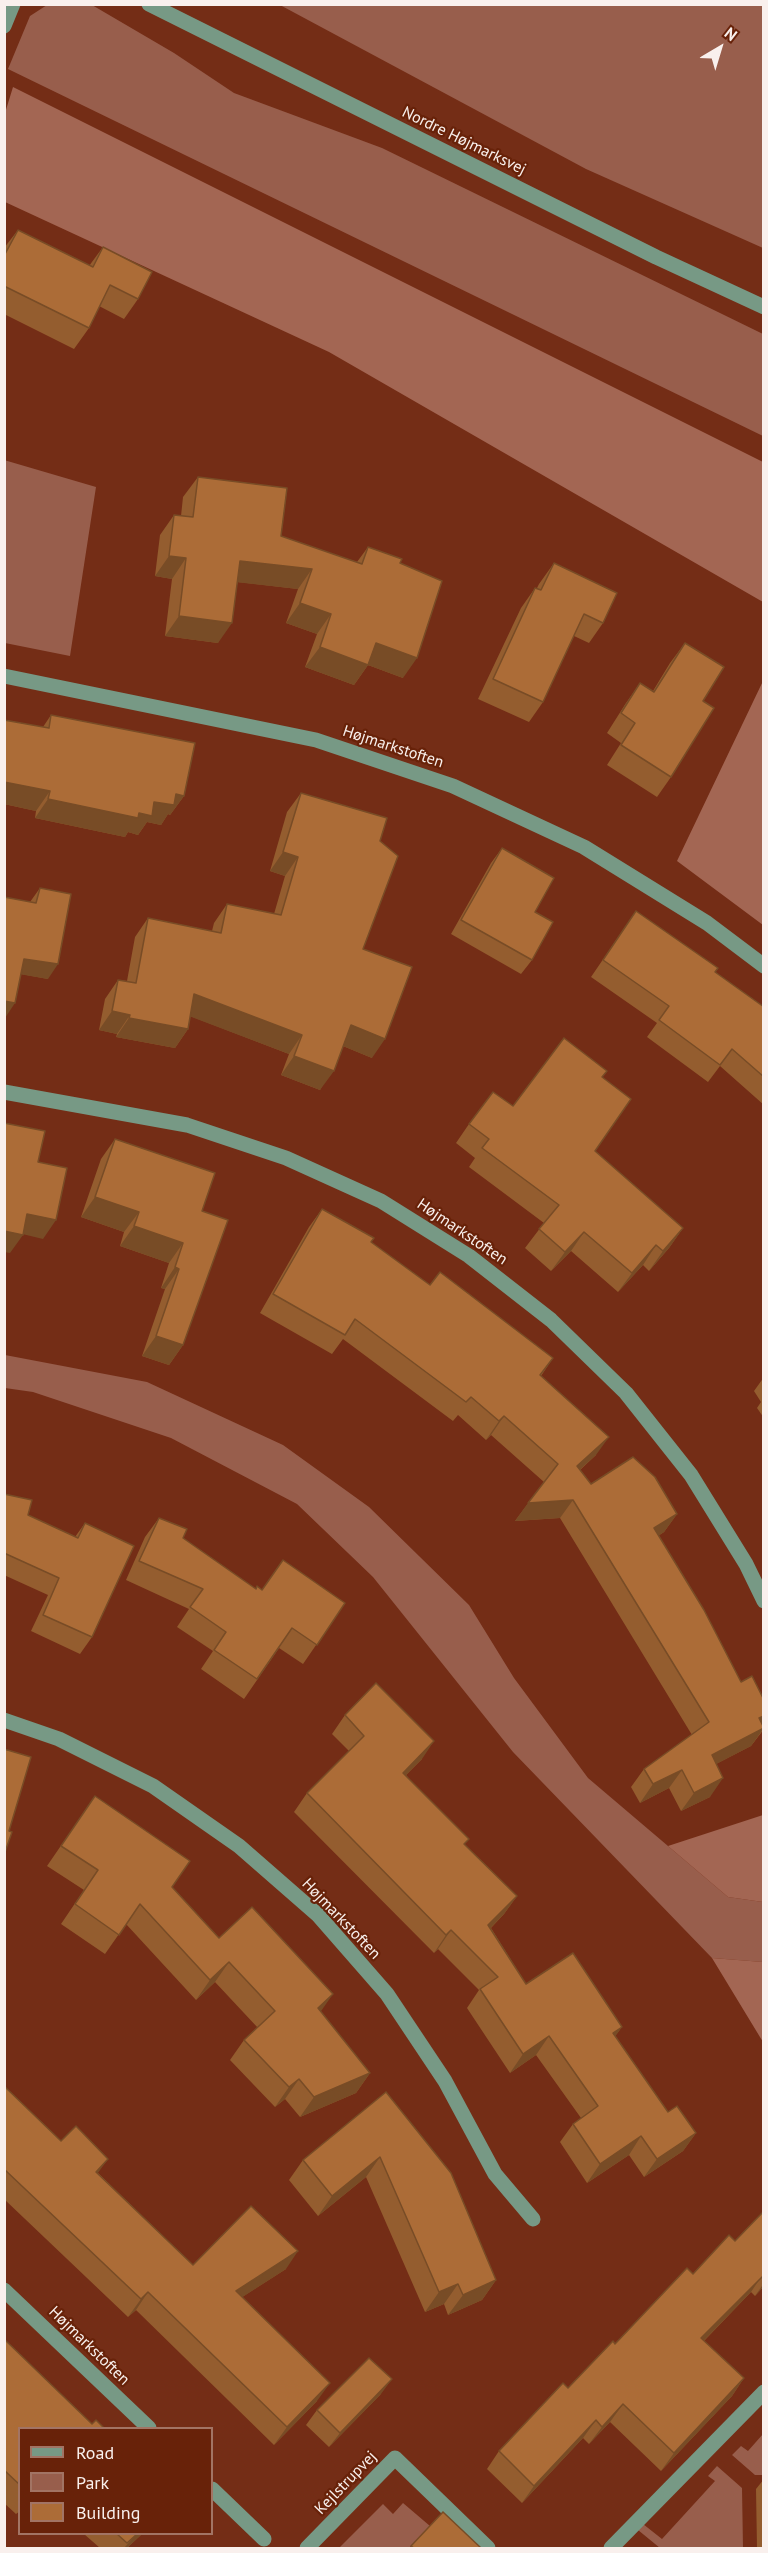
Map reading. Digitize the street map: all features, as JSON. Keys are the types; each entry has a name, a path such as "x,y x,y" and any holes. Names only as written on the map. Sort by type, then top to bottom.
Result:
{"street":[{"path":"4,26 14,4"},
{"name":"Nordre Højmarksvej","path":"149,4 656,257 764,307"},
{"name":"Højmarkstoften","path":"4,676 316,740 453,786 584,847 707,923 764,966"},
{"name":"Højmarkstoften","path":"4,1092 187,1125 286,1158 381,1201 470,1256 551,1320 626,1393 691,1475 746,1564 764,1601"},
{"name":"Højmarkstoften","path":"4,1720 59,1739 153,1786 239,1846 318,1915 387,1994 446,2082 495,2174 533,2219"},
{"name":"Højmarkstoften","path":"4,2290 147,2427"},
{"path":"610,2548 764,2392"},
{"name":"Kejlstrupvej","path":"307,2548 396,2458 488,2548"},
{"path":"213,2490 264,2539"}],"green space":[{"path":"47,5 92,5 174,53 234,93 382,148 763,334 763,436 8,69 30,16"},
{"path":"280,5 763,5 763,248 586,169"},
{"path":"4,460 96,487 70,656 5,643"},
{"path":"5,1355 147,1382 283,1445 369,1507 469,1605 514,1678 588,1778 728,1897 763,1902 763,1962 712,1958 513,1752 373,1577 297,1504 171,1438 33,1392 5,1388"},
{"path":"763,2434 763,2475 755,2475 732,2455 741,2446 748,2451"},
{"path":"717,2466 742,2488 743,2548 660,2548 638,2530 643,2524 662,2539 715,2481 708,2476"},
{"path":"403,2503 430,2526 409,2548 339,2548 383,2504 393,2514"}],"shaded area":[{"path":"13,87 763,462 763,602 329,352 5,202 5,113"},
{"path":"763,681 763,925 677,861"},
{"path":"763,1815 763,1902 728,1897 668,1846"},
{"path":"712,1958 763,1962 763,2042"}],"building":[{"path":"18,230 93,267 103,247 152,272 138,299 110,285 89,328 4,286 4,256"},
{"path":"198,477 287,488 281,536 362,564 368,547 402,559 400,563 442,581 417,658 376,643 368,665 320,647 331,614 300,603 312,569 240,561 232,623 179,616 186,558 169,556 174,515 193,517"},
{"path":"554,563 617,593 603,623 584,614 543,702 493,679 535,588 541,590"},
{"path":"685,643 724,667 703,701 714,708 671,777 621,745 635,723 621,713 640,683 654,692"},
{"path":"51,715 195,743 184,796 176,794 174,805 154,802 152,816 139,813 138,818 48,799 50,791 4,782 4,720 49,728"},
{"path":"301,793 387,818 380,841 398,856 363,949 412,967 385,1039 351,1025 334,1071 294,1056 302,1035 194,994 188,1029 129,1018 130,1015 112,1011 118,980 136,983 148,918 221,933 227,904 281,915 298,857 283,852"},
{"path":"502,848 554,878 535,912 553,922 532,960 461,920"},
{"path":"40,888 71,894 58,964 24,959 15,1003 4,1001 4,897 36,903"},
{"path":"636,911 718,968 715,972 764,1007 764,1077 732,1049 720,1065 659,1020 669,1006 603,960"},
{"path":"564,1038 607,1071 602,1077 631,1099 595,1151 683,1228 663,1251 656,1245 632,1273 584,1232 565,1252 539,1229 559,1205 482,1148 489,1139 469,1124 493,1092 513,1106"},
{"path":"4,1123 45,1131 38,1162 67,1168 56,1220 27,1214 23,1235 4,1231"},
{"path":"115,1139 215,1173 202,1211 228,1220 183,1345 156,1336 179,1269 175,1267 183,1243 134,1226 139,1212 95,1197"},
{"path":"322,1209 374,1238 371,1242 430,1285 440,1272 553,1358 540,1375 609,1437 577,1466 591,1484 633,1457 655,1477 677,1514 654,1528 704,1610 741,1682 752,1676 764,1700 764,1716 759,1718 764,1728 712,1755 723,1778 694,1793 682,1770 653,1784 644,1769 709,1722 573,1500 528,1503 558,1464 504,1416 499,1421 471,1397 466,1402 355,1319 345,1335 273,1294"},
{"path":"4,1494 32,1500 28,1515 78,1538 85,1523 134,1546 92,1637 43,1615 59,1578 4,1553"},
{"path":"159,1518 187,1529 183,1538 256,1589 257,1586 262,1590 283,1560 345,1603 317,1645 292,1628 257,1679 214,1650 226,1632 190,1607 203,1589 139,1561"},
{"path":"376,1683 434,1741 403,1773 469,1839 464,1844 517,1896 488,1925 526,1984 573,1953 622,2027 613,2033 668,2112 677,2106 696,2133 657,2159 641,2136 600,2164 573,2124 598,2106 549,2036 523,2054 480,1989 498,1977 451,1930 446,1935 307,1793 364,1736 345,1715"},
{"path":"4,1749 31,1757 4,1855"},
{"path":"95,1796 190,1861 172,1887 219,1938 252,1907 333,1994 318,2008 370,2073 314,2097 299,2079 289,2087 244,2040 275,2011 229,1962 210,1980 140,1904 119,1935 75,1904 98,1870 61,1846"},
{"path":"4,2086 61,2141 76,2126 108,2159 96,2172 193,2265 251,2206 298,2251 236,2291 330,2383 287,2427 148,2292 141,2299 4,2169"},
{"path":"386,2092 451,2173 496,2280 463,2295 458,2284 439,2292 380,2157 332,2196 303,2160"},
{"path":"764,2211 764,2275 701,2338 744,2378 674,2453 623,2404 602,2427 596,2420 534,2486 499,2451 563,2383 568,2388 613,2341 615,2344 687,2268 693,2274 729,2235 735,2241"},
{"path":"4,2339 92,2424 96,2420 103,2427 18,2427 18,2483 4,2470"},
{"path":"369,2358 392,2379 340,2433 317,2410"},
{"path":"443,2512 481,2548 414,2548 411,2546"},
{"path":"118,2535 136,2535 127,2543"}]}
